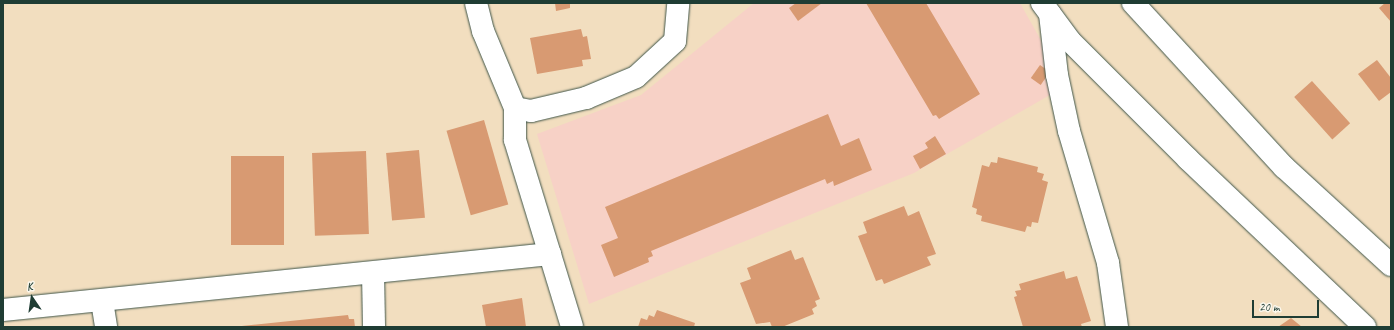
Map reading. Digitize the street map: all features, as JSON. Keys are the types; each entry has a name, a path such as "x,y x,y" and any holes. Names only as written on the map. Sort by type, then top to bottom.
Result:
{"street":[{"path":"476,3 483,31 515,108 515,140 572,327"},
{"path":"515,108 531,111 586,98 636,77 675,41 678,3"},
{"path":"1134,3 1284,167 1391,265"},
{"path":"1046,8 1057,75 1069,131 1108,262 1117,327"},
{"path":"1046,8 1070,41 1188,159 1365,327"},
{"path":"3,310 550,254"},
{"path":"373,273 374,327"},
{"path":"102,301 106,327"}],"shaded area":[{"path":"754,3 1020,3 1043,44 1055,92 914,173 589,304 537,134 641,95"}],"building":[{"path":"555,3 570,3 570,8 556,11"},
{"path":"796,3 822,3 798,21 789,8"},
{"path":"866,3 926,3 980,94 939,119 936,115 933,116"},
{"path":"1385,3 1391,3 1391,22 1379,8"},
{"path":"581,29 583,37 587,36 591,59 582,60 583,66 537,74 530,38"},
{"path":"1377,60 1391,78 1391,92 1379,101 1358,74"},
{"path":"1040,65 1050,72 1041,85 1031,78"},
{"path":"1312,81 1350,123 1332,139 1294,97"},
{"path":"828,114 841,146 859,138 872,170 834,186 833,181 827,184 825,179 651,251 653,256 648,258 649,262 614,277 601,245 618,238 605,207"},
{"path":"484,120 508,205 471,215 447,131"},
{"path":"935,136 946,154 920,169 913,156 928,148 925,143"},
{"path":"419,150 425,218 392,221 386,153"},
{"path":"366,151 369,234 315,236 312,153"},
{"path":"231,156 284,156 284,245 231,245"},
{"path":"998,157 1038,167 1037,172 1044,174 1042,180 1048,182 1038,223 1032,222 1031,227 1027,226 1025,232 981,221 982,216 976,214 977,209 972,207 982,165 989,167 991,162 997,163"},
{"path":"904,206 908,216 919,211 936,254 927,257 931,265 884,284 882,279 876,281 858,236 867,233 863,222"},
{"path":"791,250 795,260 803,257 820,299 815,301 817,306 812,309 814,314 782,327 772,327 770,322 756,324 740,283 751,279 747,268"},
{"path":"1064,271 1066,279 1077,276 1091,321 1081,324 1082,327 1023,327 1014,297 1017,296 1015,291 1021,290 1019,284"},
{"path":"522,298 526,327 486,327 482,305"},
{"path":"657,310 695,323 694,327 638,327 641,318 647,320 649,315 654,317"},
{"path":"348,315 349,319 354,319 355,327 232,327"},
{"path":"1291,318 1302,327 1278,327"}]}
